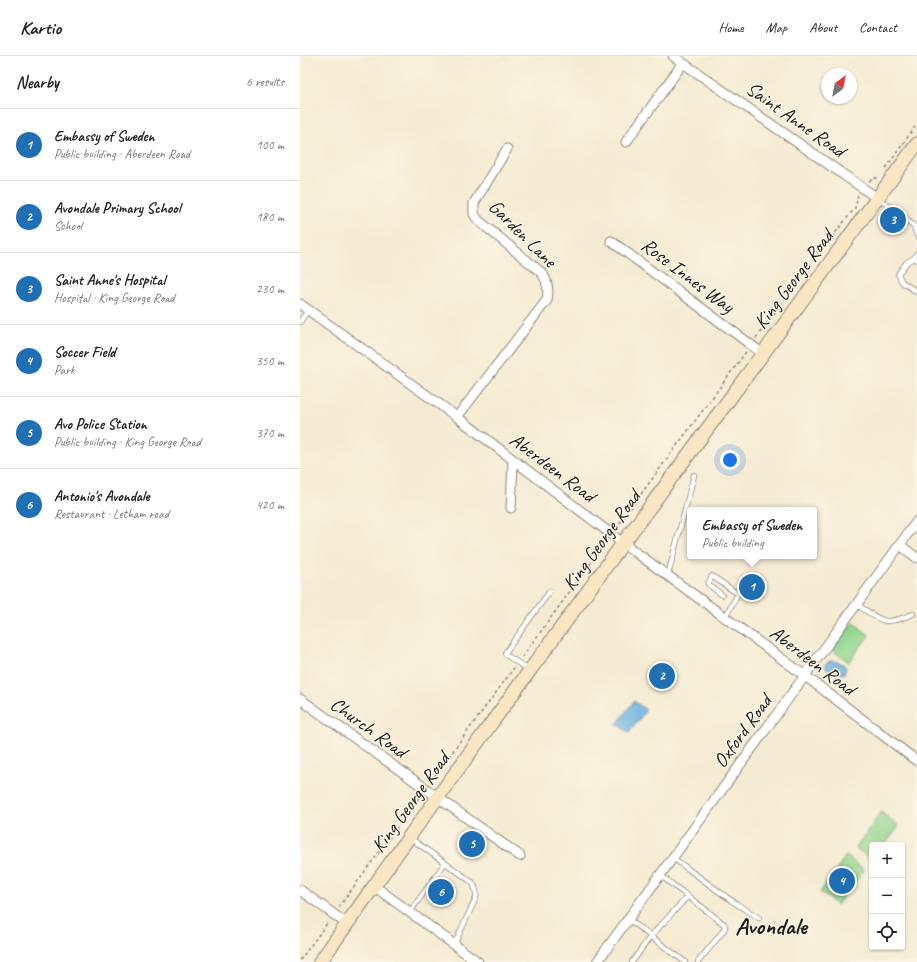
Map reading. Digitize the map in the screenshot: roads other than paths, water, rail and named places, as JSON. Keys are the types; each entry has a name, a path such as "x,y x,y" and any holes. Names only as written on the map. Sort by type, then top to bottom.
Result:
{"main road":[{"name":"King George Road","path":"320,962 623,543 917,144"}],"street":[{"name":"Saint Anne Road","path":"673,56 878,198"},
{"path":"626,142 683,63"},
{"name":"Garden Lane","path":"457,417 547,300 548,285 542,273 478,220 474,214 474,202 507,149"},
{"name":"Rose Innes Way","path":"611,241 762,353"},
{"name":"Aberdeen Road","path":"304,307 457,417 513,461 804,674 917,760"},
{"path":"511,508 513,461"},
{"name":"Oxford Road","path":"597,962 804,674 917,521"},
{"path":"900,545 917,558"},
{"name":"Church Road","path":"300,699 520,856"},
{"path":"374,886 478,962"},
{"path":"300,890 347,924"}],"lane":[{"path":"878,198 915,227 917,236"},
{"path":"916,257 907,262 898,274 902,282 917,292"},
{"path":"300,322 304,307"},
{"path":"668,575 694,475"},
{"path":"722,595 708,584 712,576 738,594 725,616"},
{"path":"530,671 505,653 550,591"},
{"path":"856,604 885,622 892,622 913,614"},
{"path":"409,838 472,882 475,887 477,894 476,898 454,945"},
{"path":"673,858 732,901 759,918"},
{"path":"410,912 445,863"},
{"path":"660,875 722,921 725,926 724,930 698,962"},
{"path":"632,962 650,937 688,896"},
{"path":"628,919 685,962"}],"water":[{"path":"832,660 843,664 846,668 844,674 834,673 826,668 825,664"},
{"path":"634,701 646,710 629,733 617,724"}],"place":[{"name":"Saint Anne's Hospital","path":"893,220"},
{"name":"Embassy of Sweden","path":"752,587"},
{"name":"Avondale Primary School","path":"662,676"},
{"name":"Avo Police Station","path":"472,844"},
{"name":"Soccer Field","path":"842,881"},
{"name":"Antonio's Avondale","path":"441,892"}],"district":[{"name":"Avondale","path":"771,926"}]}
